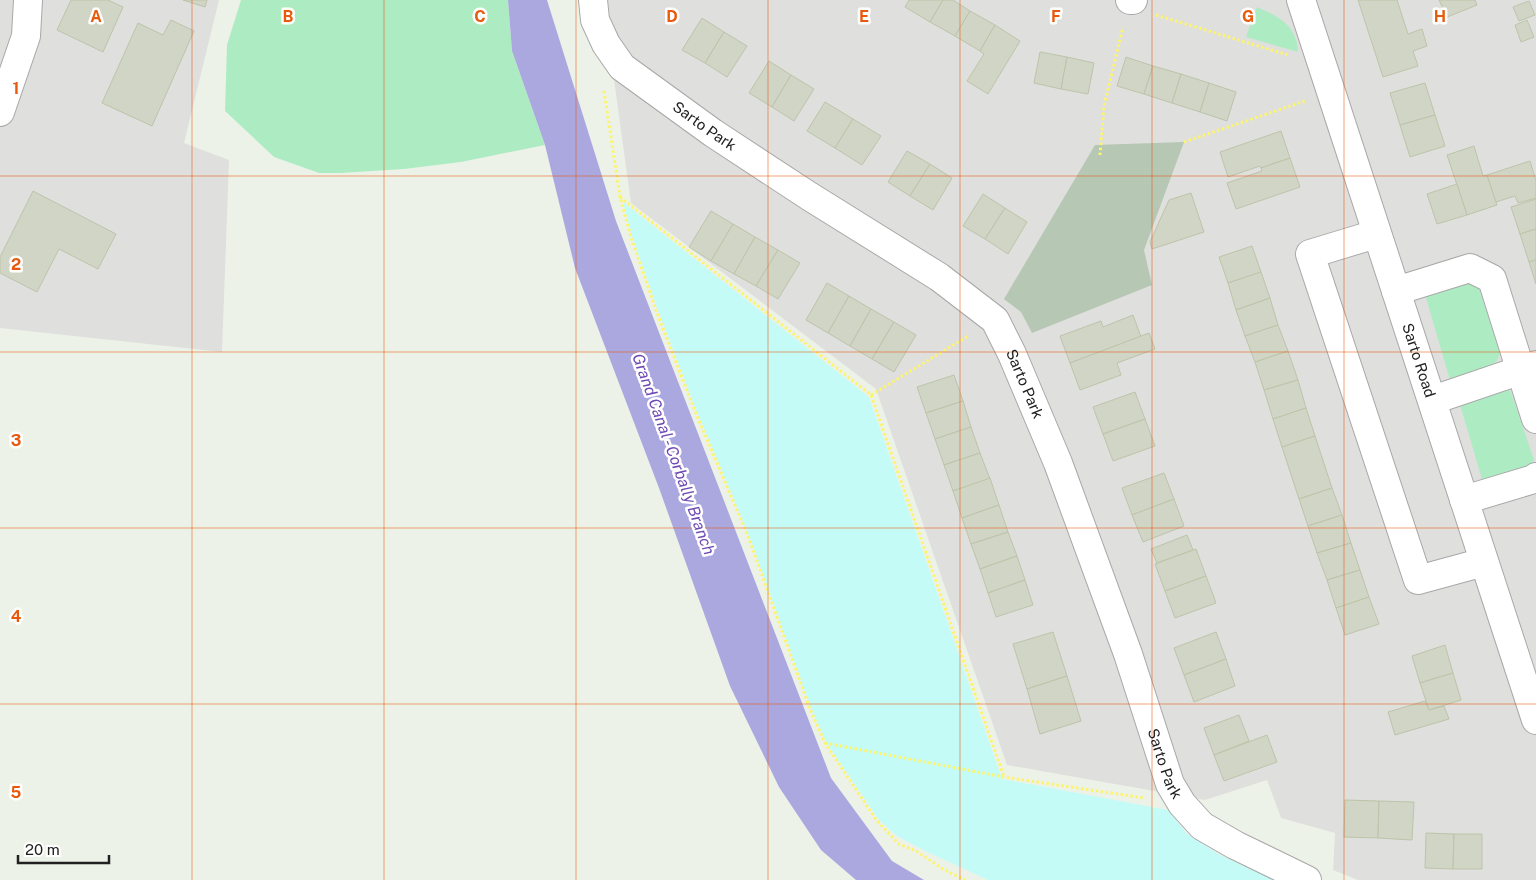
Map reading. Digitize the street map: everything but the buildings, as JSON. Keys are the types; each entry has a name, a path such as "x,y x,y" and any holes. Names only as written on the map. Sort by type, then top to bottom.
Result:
{"street":[{"path":"0,112 26,36 28,0"},
{"name":"Sarto Park","path":"593,0 595,20 606,44 622,67 713,133 809,196 939,277 996,320 1058,463 1128,654 1170,784 1182,804 1202,826 1235,845 1306,880"},
{"name":"Sarto Road","path":"1301,0 1536,720"},
{"path":"1376,234 1310,254 1418,580 1484,562"},
{"path":"1396,291 1470,268 1492,279 1528,368 1536,419"},
{"path":"1433,400 1528,368"},
{"path":"1464,500 1536,477"}],"path":[{"path":"1100,155 1104,106 1130,2 1322,66"},
{"path":"603,88 620,197 631,237 657,314 695,411 748,536 810,709 825,743 877,821 900,844 916,851 943,869 965,880"},
{"path":"1184,142 1331,92"},
{"path":"620,197 871,395 1004,777"},
{"path":"871,395 996,320"},
{"path":"825,743 1004,777 1182,804"}],"shaded area":[{"path":"0,0 219,0 184,143 229,160 222,352 0,328"},
{"path":"603,0 1536,0 1536,880 1358,880 1333,870 1335,833 1281,818 1267,780 1205,800 1007,765 876,389 631,203"},
{"path":"1184,142 1144,250 1152,285 1032,333 1021,312 1004,299 1095,145"},
{"path":"623,202 869,397 1002,779 1168,810 1187,834 1220,855 1274,880 988,880 897,836 879,820 826,742 811,709 749,536 696,410 659,313 632,237"}],"green space":[{"path":"241,0 508,0 512,51 545,145 461,162 404,169 341,173 319,173 274,157 225,111 227,45"},
{"path":"1257,7 1279,18 1290,28 1297,43 1298,52 1246,37"},
{"path":"1463,278 1478,285 1500,353 1497,361 1486,368 1450,380 1424,291"},
{"path":"1506,386 1511,392 1534,460 1531,468 1484,486 1458,398"}],"water":[{"name":"Grand Canal - Corbally Branch","path":"508,0 547,0 616,221 831,778 892,861 924,880 856,880 821,850 779,787 730,686 659,488 575,268 545,145 512,51"}]}
